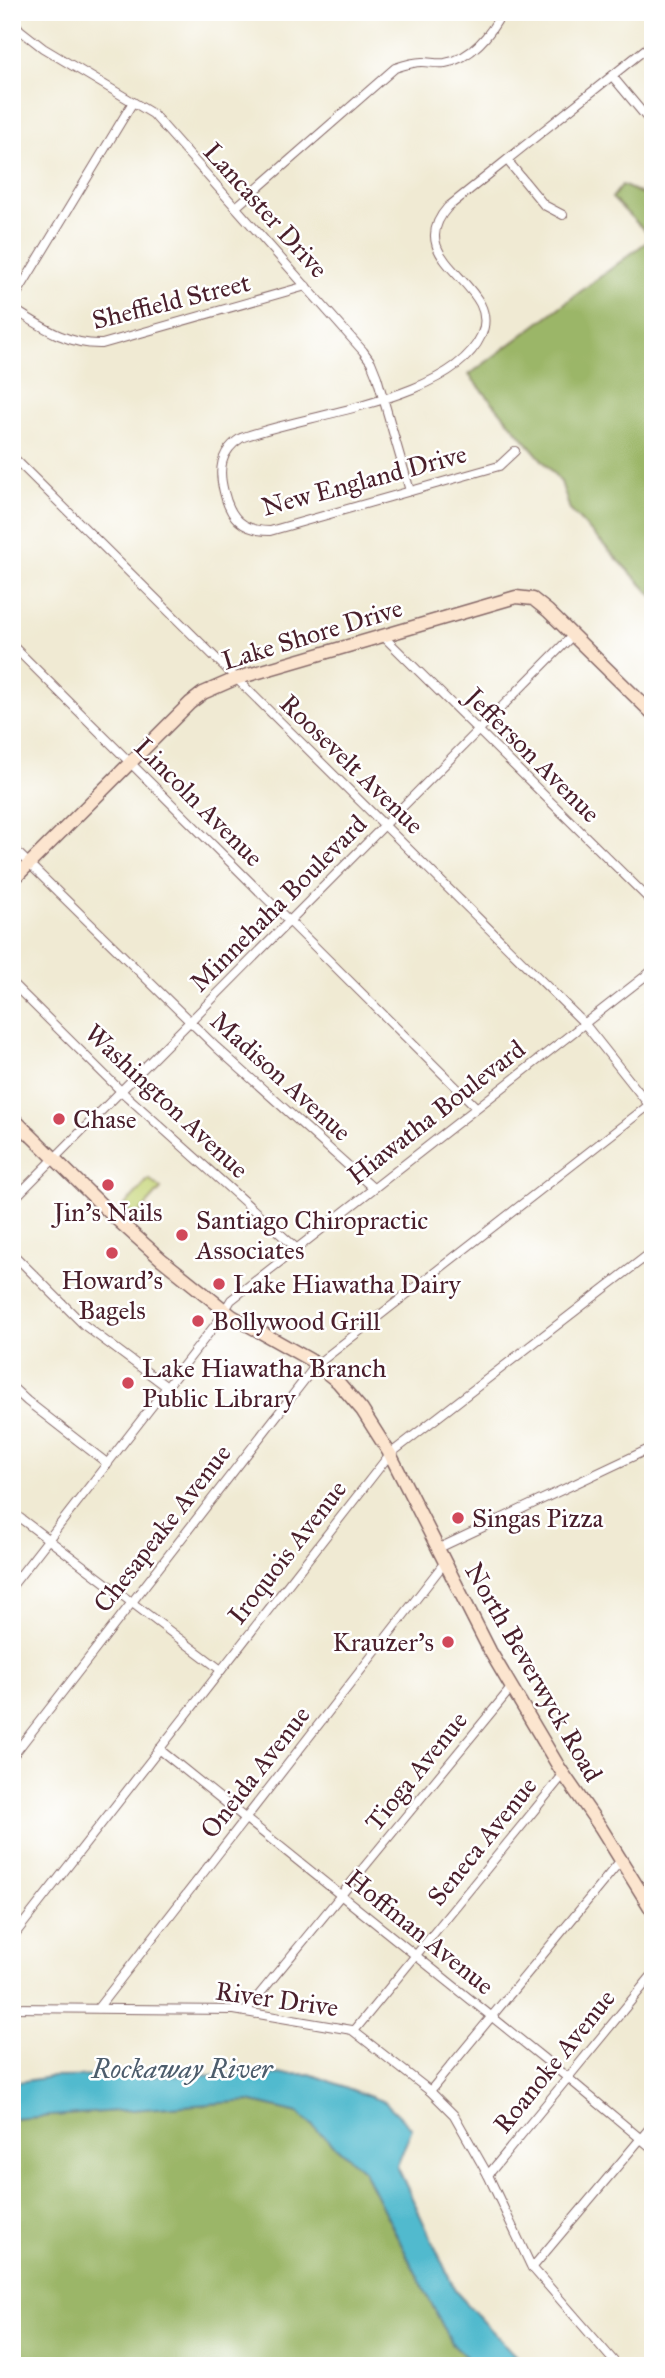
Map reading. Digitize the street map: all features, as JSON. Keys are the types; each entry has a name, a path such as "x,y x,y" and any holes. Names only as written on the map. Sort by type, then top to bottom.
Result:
{"street":[{"path":"236,207 395,68 420,62 447,63 460,58 490,32 502,12"},
{"name":"Lancaster Drive","path":"12,19 20,30 43,48 153,114 371,362 410,491"},
{"name":"New England Drive","path":"515,451 499,466 270,531 253,529 234,517 228,506 220,471 225,454 237,440 418,388 442,377 461,360 481,337 484,322 481,305 436,246 435,230 439,219 448,207 653,43"},
{"path":"612,76 653,125"},
{"path":"12,302 133,102"},
{"path":"507,160 544,205 563,215"},
{"name":"Sheffield Street","path":"12,307 68,340 102,344 306,286"},
{"name":"Roosevelt Avenue","path":"12,456 584,1023 651,1106"},
{"name":"Lake Shore Drive","path":"12,881 203,693 235,678 522,596 533,599 573,635 653,714"},
{"name":"Minnehaha Boulevard","path":"12,1201 573,635"},
{"name":"Jefferson Avenue","path":"383,636 653,903"},
{"name":"Lincoln Avenue","path":"12,645 477,1107"},
{"name":"Madison Avenue","path":"12,847 190,1022 373,1188"},
{"name":"Hiawatha Boulevard","path":"12,1586 231,1300 653,970"},
{"name":"Washington Avenue","path":"12,983 121,1091 296,1248"},
{"name":"Chesapeake Avenue","path":"12,1757 317,1365 651,1106"},
{"name":"North Beverwyck Road","path":"12,1117 160,1259 225,1311 317,1365 338,1382 362,1410 390,1454 490,1651 564,1775 653,1912"},
{"name":"Iroquois Avenue","path":"12,1938 390,1454 653,1251"},
{"path":"12,1253 84,1325 167,1387"},
{"path":"12,1387 108,1464"},
{"path":"439,1548 653,1447"},
{"path":"12,1512 221,1671"},
{"name":"Oneida Avenue","path":"97,2008 445,1562"},
{"name":"Tioga Avenue","path":"246,2012 512,1687"},
{"name":"Hoffman Avenue","path":"159,1749 653,2149"},
{"name":"Seneca Avenue","path":"354,2031 564,1775"},
{"path":"430,2091 621,1860"},
{"name":"Roanoke Avenue","path":"488,2175 653,1974"},
{"name":"River Drive","path":"12,2008 246,2012 354,2031 430,2091 454,2115 488,2175 533,2268 618,2366"},
{"path":"533,2268 653,2124"}],"green space":[{"path":"622,185 653,199 653,596 570,510 561,482 469,375 652,238 612,198"},
{"path":"149,1179 161,1189 136,1217 124,1206"},
{"path":"249,2101 298,2113 364,2171 452,2344 476,2366 12,2366 12,2119"}],"water":[{"path":"310,2074 385,2102 412,2128 397,2166 456,2292 525,2366 476,2366 452,2344 364,2171 298,2113 249,2101 12,2119 12,2083 50,2077"}],"place":[{"name":"Chase","path":"59,1119"},
{"name":"Jin's Nails","path":"108,1185"},
{"name":"Santiago Chiropractic Associates","path":"182,1235"},
{"name":"Howard's Bagels","path":"112,1253"},
{"name":"Lake Hiawatha Dairy","path":"219,1284"},
{"name":"Bollywood Grill","path":"198,1321"},
{"name":"Lake Hiawatha Branch Public Library","path":"128,1383"},
{"name":"Singas Pizza","path":"458,1518"},
{"name":"Krauzer's","path":"448,1642"}],"water label":[{"name":"Rockaway River","path":"182,2068"}]}
